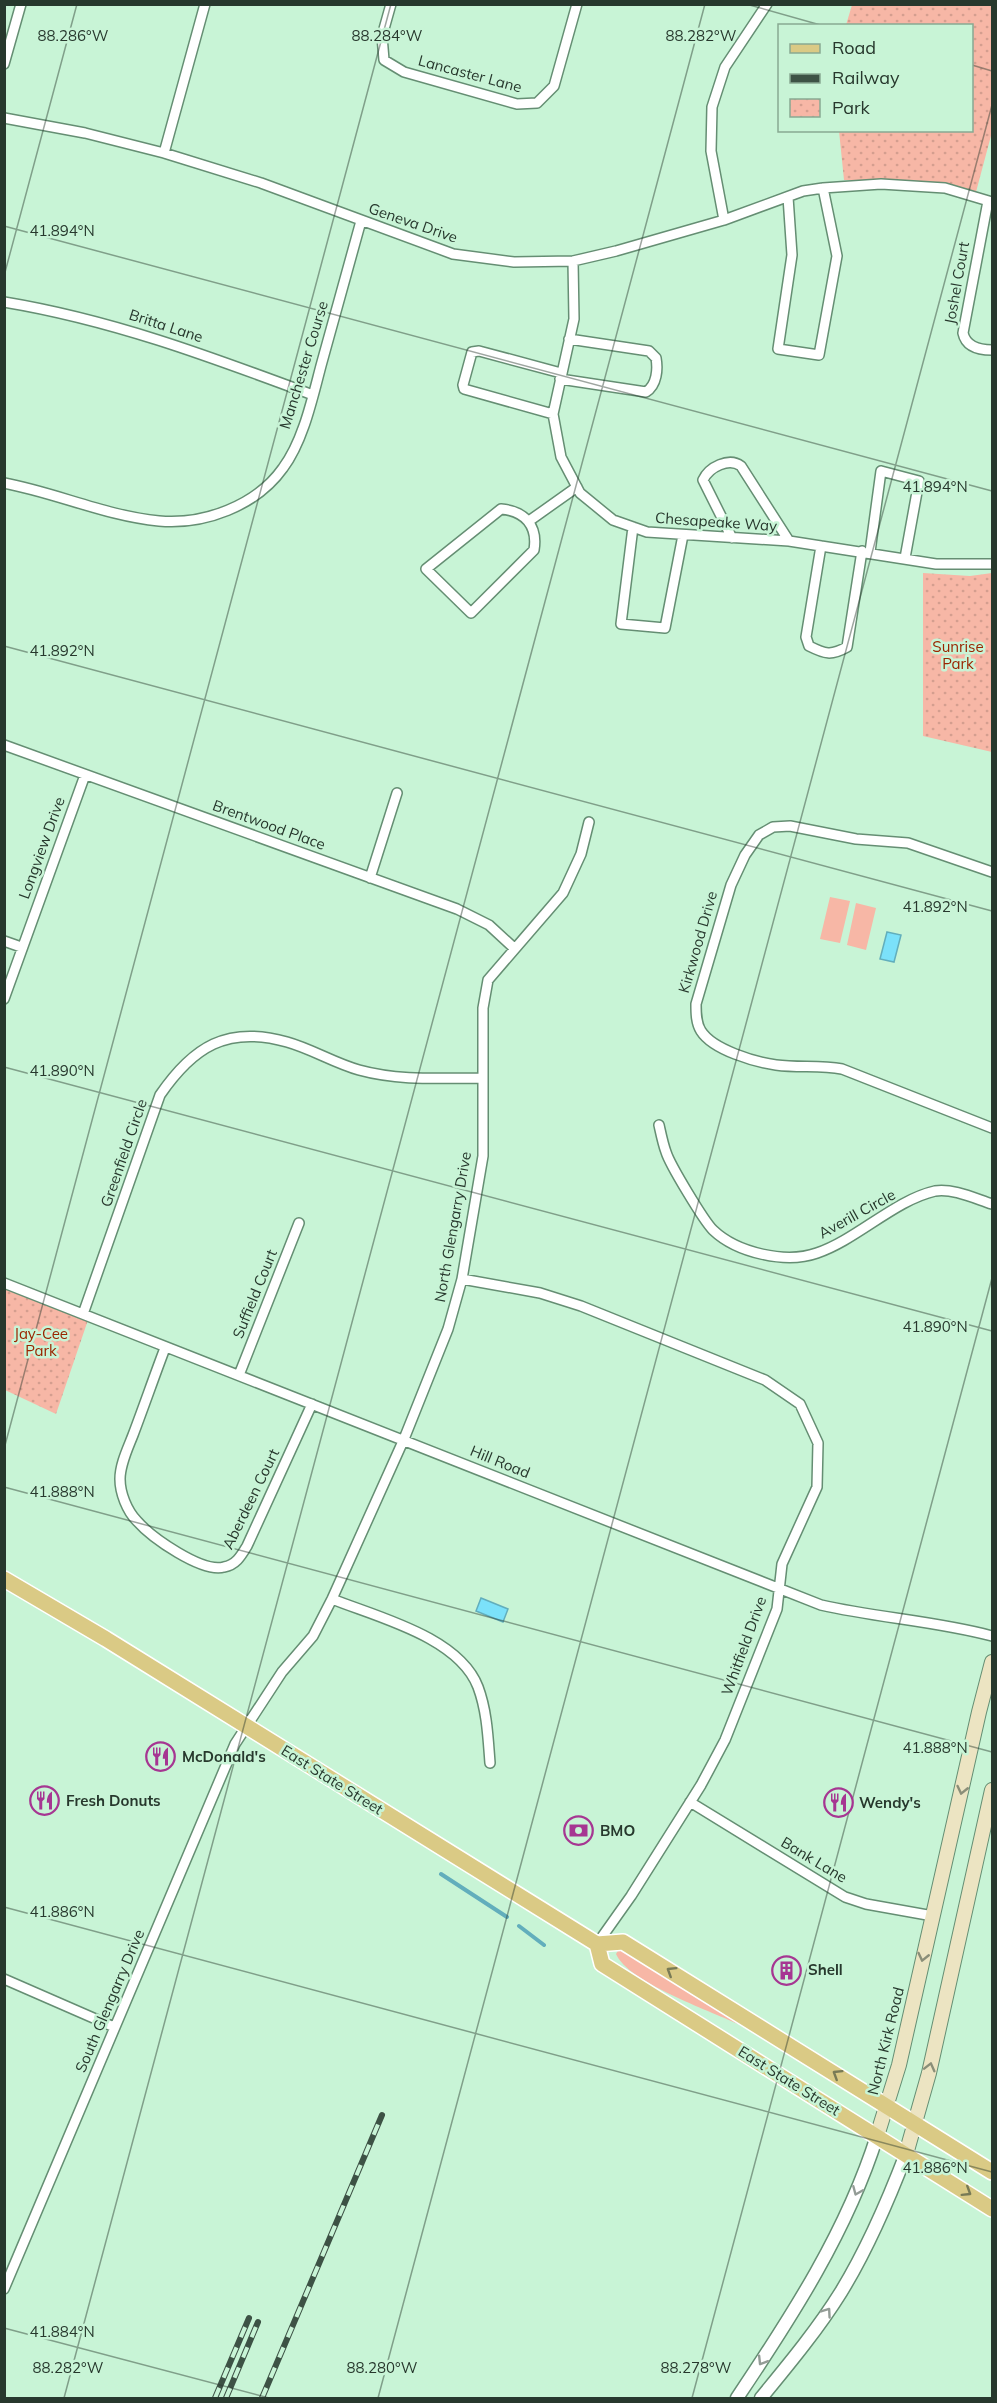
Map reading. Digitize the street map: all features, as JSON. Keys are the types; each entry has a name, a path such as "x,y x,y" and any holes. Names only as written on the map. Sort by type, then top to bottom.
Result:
{"main road":[{"name":"East State Street","path":"4,1579 106,1639 597,1944 623,1942 993,2172"},
{"name":"North Kirk Road","path":"877,2136 899,2065 979,1712 993,1662"},
{"path":"906,2154 934,2050 993,1790"},
{"name":"East State Street","path":"597,1944 602,1964 993,2208"}],"street":[{"path":"4,63 21,4"},
{"path":"164,153 205,4"},
{"name":"Lancaster Lane","path":"391,4 382,36 384,60 404,72 518,104 537,103 554,86 576,4"},
{"path":"724,220 711,151 712,108 725,67 767,4"},
{"name":"Geneva Drive","path":"4,118 85,133 164,153 261,183 453,254 514,262 573,261 616,251 724,220 803,191 823,188 881,184 945,188 990,201"},
{"path":"788,197 792,255 778,349 819,356 837,256 823,188"},
{"name":"Joshel Court","path":"990,201 963,333 967,342 976,349 993,350"},
{"name":"Manchester Course","path":"4,483 126,515 160,521 200,520 231,509 254,497 283,468 301,432 361,221"},
{"name":"Chesapeake Way","path":"573,261 574,319 553,414 561,457 580,493 614,520 647,532 789,541 936,564 993,564"},
{"name":"Britta Lane","path":"4,302 123,328 208,356 313,395"},
{"path":"553,414 464,389 463,385 472,352 479,351 561,376 646,392 652,388 655,382 656,358 649,351 569,339"},
{"path":"732,538 703,480 712,469 734,463 741,466 789,541"},
{"path":"821,546 806,637 809,646 821,652 834,654 847,647 881,471 919,482 905,558"},
{"path":"529,521 577,487"},
{"path":"501,509 513,510 529,521 536,537 534,550 471,613 426,569 501,509"},
{"path":"633,527 621,624 665,628 683,535"},
{"name":"Brentwood Place","path":"4,745 468,914 489,925 514,948"},
{"name":"Longview Drive","path":"4,999 85,775"},
{"path":"370,878 397,794"},
{"name":"North Glengarry Drive","path":"245,1726 282,1672 313,1636 332,1599 404,1440 448,1329 462,1279 483,1156 483,1008 488,980 563,893 581,854 589,822"},
{"name":"Kirkwood Drive","path":"993,872 908,843 856,839 790,826 773,826 759,835 745,855 731,885 696,1004 696,1018 700,1030 717,1047 777,1065 826,1066 842,1069 993,1128"},
{"path":"4,941 21,947"},
{"name":"Greenfield Circle","path":"83,1314 160,1095 177,1071 208,1045 246,1035 286,1042 358,1069 399,1078 482,1078"},
{"name":"Averill Circle","path":"659,1125 666,1153 713,1230 737,1245 771,1255 788,1257 819,1253 910,1202 935,1191 946,1191 993,1204"},
{"name":"Suffield Court","path":"239,1375 300,1223"},
{"name":"Whitfield Drive","path":"462,1279 540,1293 581,1306 765,1380 800,1404 818,1443 817,1486 782,1564 777,1609 729,1731 710,1771 631,1896 597,1944"},
{"name":"Hill Road","path":"4,1283 821,1605 886,1618 940,1623 993,1636"},
{"name":"Aberdeen Court","path":"165,1348 125,1458 120,1479 124,1501 135,1520 151,1534 198,1564 212,1568 225,1567 238,1561 312,1404"},
{"path":"332,1599 430,1638 458,1657 477,1684 486,1714 490,1764"},
{"name":"South Glengarry Drive","path":"4,2289 235,1744 245,1726"},
{"name":"Bank Lane","path":"690,1802 845,1897 866,1904 933,1916"},
{"path":"4,1979 114,2027"},
{"name":"North Kirk Road","path":"737,2398 828,2251 857,2192 877,2136"},
{"path":"761,2398 806,2342 844,2287 875,2228 906,2154"}],"green space":[{"path":"852,5 992,5 992,132 976,192 918,181 844,180 839,132 973,132 973,24 846,24"},
{"name":"Sunrise Park","path":"923,573 970,576 992,573 992,752 923,736"},
{"path":"830,897 850,901 840,943 820,939"},
{"path":"856,903 876,908 866,950 847,945"},
{"name":"Jay-Cee Park","path":"5,1289 88,1320 56,1414 5,1390"},
{"path":"619,1949 739,2022 738,2024 670,1994 636,1975 623,1964 616,1954"}],"water":[{"path":"887,932 901,935 894,962 880,959"},
{"path":"481,1598 508,1609 503,1622 476,1611"}],"waterway":[{"path":"441,1874 507,1917"},
{"path":"519,1926 544,1945"}],"railway":[{"path":"262,2398 382,2115"},
{"path":"215,2398 249,2318"},
{"path":"226,2398 258,2322"}],"place":[{"name":"McDonald's","path":"161,1757"},
{"name":"Fresh Donuts","path":"45,1801"},
{"name":"Wendy's","path":"838,1803"},
{"name":"BMO","path":"579,1831"},
{"name":"Shell","path":"787,1970"}]}
